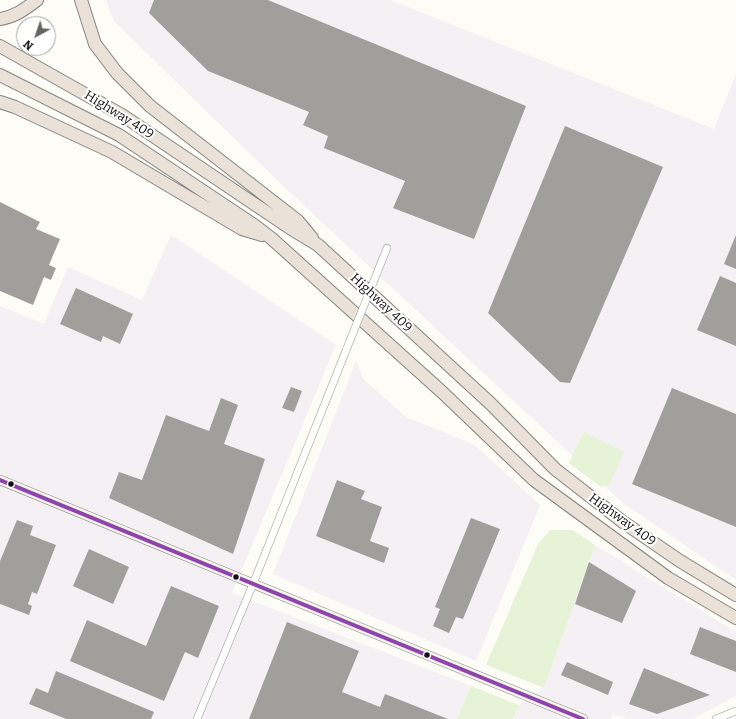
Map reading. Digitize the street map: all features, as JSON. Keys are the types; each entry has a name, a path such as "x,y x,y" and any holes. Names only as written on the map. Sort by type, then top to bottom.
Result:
{"highway":[{"path":"0,19 8,18 24,11 37,0"},
{"path":"81,0 95,44 117,73 150,106 298,221 318,245"},
{"name":"Highway 409","path":"0,46 122,115 290,228 318,245 491,404 555,469 622,522 736,596"},
{"name":"Highway 409","path":"0,75 119,136 271,238 442,392 534,480 668,578 736,618"},
{"path":"0,102 15,107 112,152 242,229 271,238"}],"main road":[{"path":"0,480 583,719"}],"street":[{"path":"197,719 253,584 387,248"},
{"path":"716,719 736,710"}],"shaded area":[{"path":"106,0 390,0 714,129 736,74 736,580 624,504 283,186 114,21"},
{"path":"171,235 336,345 232,593 471,686 457,719 0,719 0,306 44,324 68,267 142,300"},
{"path":"356,361 364,380 406,417 475,445 540,505 476,661 273,574"},
{"path":"595,545 736,632 736,696 693,719 626,719 613,714 611,719 513,719 519,705 544,688"}],"green space":[{"path":"584,432 624,452 609,485 601,487 569,463"},
{"path":"550,530 573,530 595,545 544,688 486,665 538,544"},
{"path":"471,686 519,705 513,719 457,719"}],"building":[{"path":"154,0 268,0 526,106 474,239 393,208 405,181 324,148 328,136 303,125 309,112 208,71 149,13"},
{"path":"565,126 663,167 570,383 560,382 488,313"},
{"path":"0,202 40,222 36,229 60,239 49,265 56,268 51,280 44,277 33,305 0,291"},
{"path":"736,235 736,269 724,264"},
{"path":"720,276 736,283 736,346 697,330"},
{"path":"76,288 133,314 120,344 103,336 101,342 60,324"},
{"path":"291,387 302,391 294,412 282,408"},
{"path":"672,388 736,414 736,527 632,484"},
{"path":"221,398 238,405 224,444 265,459 233,554 109,498 119,472 142,480 166,415 209,431"},
{"path":"337,480 365,491 361,499 382,507 370,541 389,548 384,563 316,536"},
{"path":"471,518 500,529 463,619 456,617 449,633 433,626 440,609 435,607"},
{"path":"17,520 33,526 30,535 56,545 37,594 32,592 28,604 32,606 29,615 0,604 0,561"},
{"path":"89,549 129,567 113,604 73,586"},
{"path":"589,562 636,591 622,623 575,604"},
{"path":"171,586 219,606 198,658 185,652 164,701 70,661 87,620 146,646"},
{"path":"287,622 359,651 342,692 380,707 385,694 448,719 249,719"},
{"path":"700,627 736,641 736,672 690,654"},
{"path":"567,662 613,682 608,695 561,675"},
{"path":"644,668 710,695 657,714 629,704"},
{"path":"56,671 154,712 151,719 66,719 29,704 36,688 48,693"}],"transit line":[{"path":"0,480 583,719"}]}
